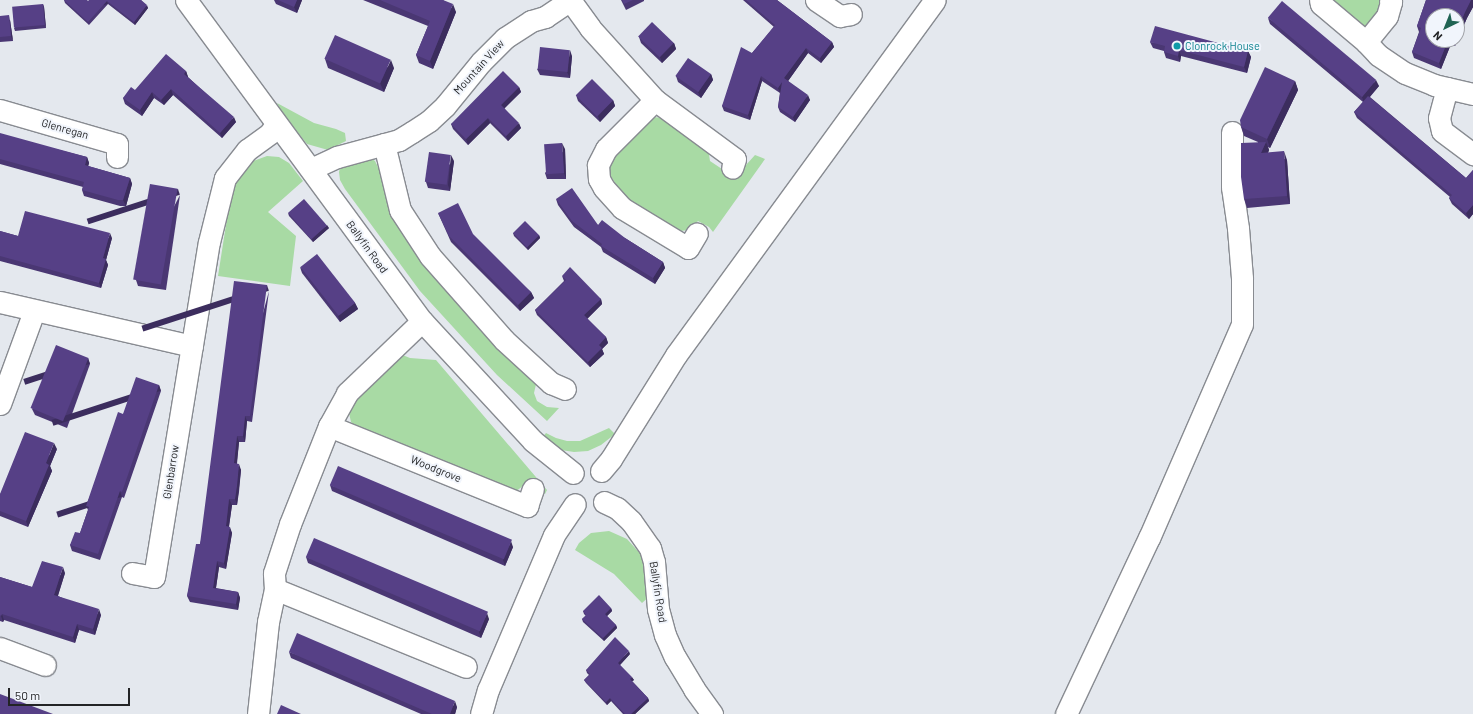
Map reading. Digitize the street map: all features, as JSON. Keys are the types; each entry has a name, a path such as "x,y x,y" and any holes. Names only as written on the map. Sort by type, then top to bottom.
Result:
{"street":[{"name":"Ballyfin Road","path":"186,0 422,321 533,441 573,473"},
{"name":"Mountain View","path":"311,170 337,157 399,140 429,121 445,106 481,62 505,38 531,21 545,16 570,0 590,28 654,100 736,159 732,168"},
{"path":"816,0 840,16 851,14"},
{"path":"601,471 676,354 935,0"},
{"path":"1320,0 1320,4 1366,42 1378,55 1405,73 1447,88 1473,94"},
{"path":"1366,42 1387,16 1391,2 1390,0"},
{"path":"1447,88 1439,118 1442,131 1473,154"},
{"path":"654,100 606,149 598,165 599,179 604,188 622,208 688,248 697,233"},
{"name":"Glenregan","path":"0,110 117,144 117,157"},
{"name":"Glenbarrow","path":"132,573 154,577 209,242 225,178 247,150 270,133 276,124"},
{"path":"1066,714 1149,538 1242,324 1242,278 1238,228 1232,187 1232,132"},
{"path":"384,144 400,210 421,244 482,317 554,389"},
{"path":"0,302 192,346"},
{"path":"0,404 34,311"},
{"path":"258,714 268,622 275,589 274,573 290,524 329,426 347,393 422,321"},
{"name":"Woodgrove","path":"329,426 527,506 533,489"},
{"path":"584,466 590,466 601,471 608,480 610,486 604,502 593,508 587,509 575,504 567,492 567,485 573,473 584,466"},
{"name":"Ballyfin Road","path":"604,502 617,508 631,521 650,548 654,562 658,609 665,635 678,664 712,714"},
{"path":"481,714 488,690 554,535 575,504"},
{"path":"275,589 466,666"},
{"path":"0,648 45,665"}],"green space":[{"path":"1330,0 1383,0 1369,31"},
{"path":"277,103 314,123 345,133 346,141 328,150 307,144 282,113"},
{"path":"651,117 666,118 708,148 710,161 725,171 735,173 746,165 755,155 765,159 713,232 709,227 698,221 689,230 680,231 636,206 621,192 610,175 607,168 610,157"},
{"path":"267,156 279,157 289,163 303,181 268,212 296,236 290,286 218,276 233,180 253,161"},
{"path":"371,158 375,161 380,171 392,203 537,380 534,393 537,401 547,407 559,408 547,421 497,375 420,291 345,189 340,180 339,172 343,164"},
{"path":"400,354 410,358 436,360 547,490 545,494 538,489 524,485 514,493 355,427 351,422 349,403"},
{"path":"609,428 615,434 601,445 588,451 574,452 561,450 542,438 546,433 567,441 580,441"},
{"path":"609,531 627,539 645,559 650,596 642,603 614,574 575,550 579,543 591,533"}],"building":[{"path":"64,0 141,0 147,5 134,22 107,1 88,22"},
{"path":"278,0 297,0 294,7"},
{"path":"380,0 443,0 453,4 430,61 416,55 430,21"},
{"path":"622,0 633,0 624,4"},
{"path":"746,0 777,0 832,42 820,58 806,48 784,78 808,95 793,117 778,107 782,82 778,88 761,76 748,115 722,106 741,47 752,53 775,25"},
{"path":"1426,0 1471,0 1465,12 1465,8 1425,8 1425,48 1445,48 1439,63 1412,52 1421,28 1417,26"},
{"path":"1282,1 1376,80 1362,97 1268,18"},
{"path":"43,4 45,25 14,28 12,7"},
{"path":"9,15 11,36 0,37 0,16"},
{"path":"652,22 674,43 660,57 638,36"},
{"path":"1155,26 1248,51 1244,67 1179,50 1178,56 1164,52 1165,46 1150,42"},
{"path":"335,35 391,60 380,84 324,59"},
{"path":"540,47 570,50 568,72 538,69"},
{"path":"166,54 186,71 184,74 234,117 220,133 171,89 161,100 152,92 140,110 123,98 131,87 135,90"},
{"path":"688,58 711,74 698,92 675,76"},
{"path":"1265,67 1295,81 1267,139 1241,127 1240,120"},
{"path":"503,71 519,87 501,105 519,123 506,136 488,118 466,139 451,124"},
{"path":"592,79 613,100 597,116 576,95"},
{"path":"1368,96 1466,178 1473,170 1473,205 1466,213 1449,198 1452,195 1354,112"},
{"path":"0,133 87,157 85,165 130,178 123,200 82,190 84,182 0,159"},
{"path":"1266,142 1261,153 1284,151 1287,196 1244,199 1241,177 1241,143"},
{"path":"562,143 564,173 546,174 544,144"},
{"path":"429,152 451,155 447,185 425,182"},
{"path":"150,184 178,189 161,284 133,280"},
{"path":"572,188 598,225 602,220 625,238 663,262 653,278 601,246 602,244 572,221 556,199"},
{"path":"304,199 327,225 311,239 288,213"},
{"path":"458,203 473,234 531,292 518,305 449,236 438,213"},
{"path":"25,211 110,233 103,258 106,259 99,283 0,256 0,231 18,236"},
{"path":"525,221 539,235 527,247 513,233"},
{"path":"317,254 355,303 339,316 300,267"},
{"path":"570,267 601,299 584,315 606,337 599,345 602,348 588,362 535,310 566,280 562,276"},
{"path":"234,281 267,285 250,416 245,416 243,436 237,436 234,463 239,464 237,486 235,499 229,499 226,526 230,527 224,563 217,561 213,588 238,592 236,604 187,596 196,544 200,544"},
{"path":"56,345 88,358 63,421 31,408"},
{"path":"136,377 159,385 122,492 120,491 98,554 70,545 75,532 80,533 89,507 86,506 118,412 123,414"},
{"path":"25,432 54,443 46,463 49,465 26,521 0,511 0,494"},
{"path":"338,466 512,540 504,559 330,485"},
{"path":"314,538 488,612 480,631 306,557"},
{"path":"42,561 63,567 54,595 99,609 93,629 77,624 73,637 2,614 1,616 0,615 0,577 32,587"},
{"path":"599,595 611,608 605,614 616,625 603,638 582,619 586,615 583,611"},
{"path":"297,633 455,701 450,714 432,714 289,652"},
{"path":"615,637 629,651 618,663 632,677 630,679 648,698 631,714 625,714 610,698 606,702 584,680 590,674 586,670"},
{"path":"0,694 53,714 0,714"},
{"path":"281,705 301,714 277,714"}],"place":[{"name":"Clonrock House","path":"1177,46"}]}
